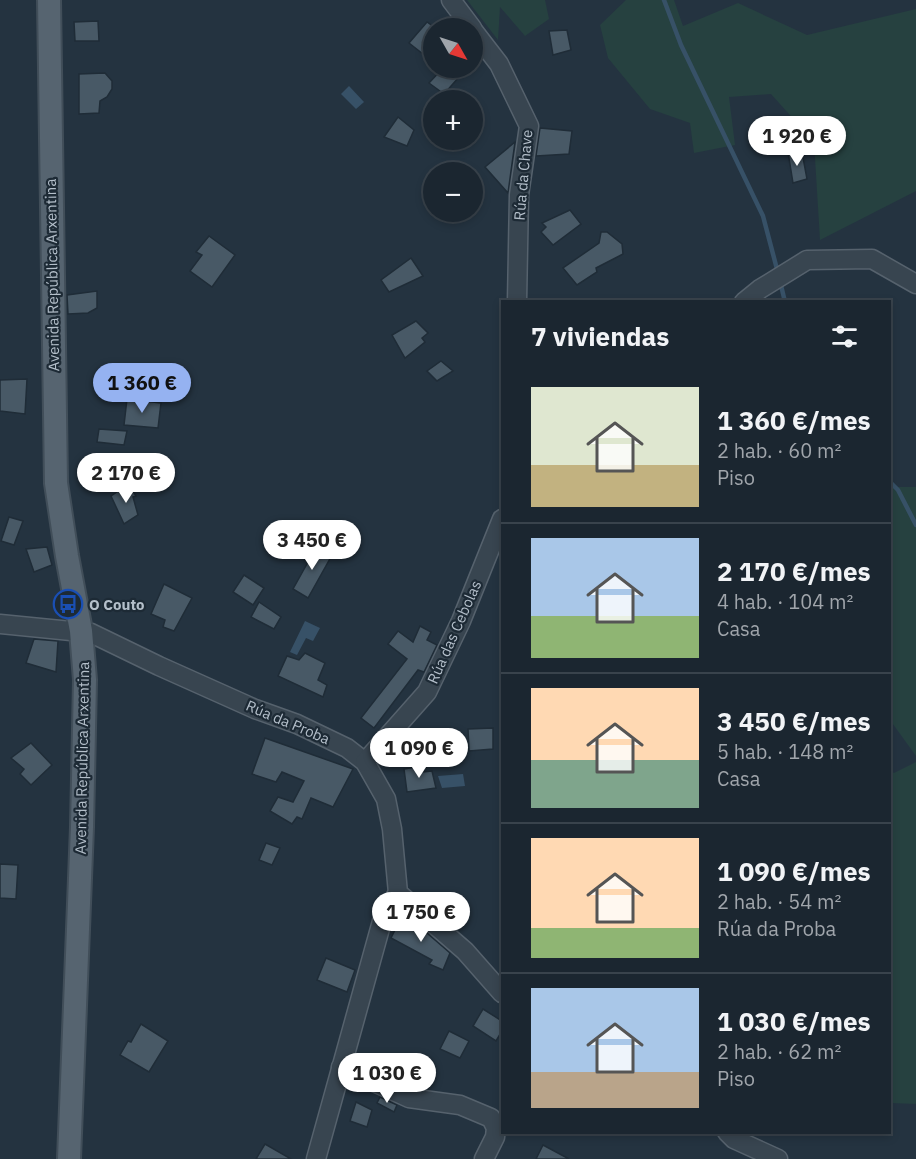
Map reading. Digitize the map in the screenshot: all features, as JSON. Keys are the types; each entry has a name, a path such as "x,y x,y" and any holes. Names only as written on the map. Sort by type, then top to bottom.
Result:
{"main road":[{"name":"Avenida República Arxentina","path":"49,0 56,483 81,631 85,680 82,827 69,1159"}],"street":[{"name":"Rúa da Chave","path":"451,0 464,18"},
{"name":"Rúa da Chave","path":"483,43 499,64 530,126 519,195 516,300"},
{"path":"746,300 807,260 872,259 916,284"},
{"name":"Rúa das Cebolas","path":"365,762 427,692 461,621 501,521"},
{"name":"Rúa da Proba","path":"0,624 91,633 255,709 297,724 347,748 365,762 386,799 392,829 398,893"},
{"path":"316,1159 384,914 398,893 465,951 501,992"},
{"path":"340,1067 410,1098 460,1105 491,1118 496,1128 495,1137 484,1159"},
{"path":"730,1134 744,1144 778,1159"}],"green space":[{"path":"467,0 545,0 549,19 525,36 500,7 498,40"},
{"path":"626,0 674,0 683,26 738,3 807,35 916,9 916,191 820,240 814,142 771,94 729,97 735,145 694,153 690,123 650,109 608,58 600,25"},
{"path":"891,487 916,487 916,756 891,721"},
{"path":"916,762 916,1104 891,1103 891,771 894,773"}],"water":[{"path":"349,86 364,102 356,109 341,94"},
{"path":"305,621 320,628 313,641 306,638 297,655 290,652"},
{"path":"463,774 465,786 442,788 438,776"}],"building":[{"path":"98,21 99,41 75,41 74,22"},
{"path":"423,27 423,54 409,43"},
{"path":"567,30 571,50 553,55 549,31"},
{"path":"105,73 112,81 112,89 107,97 100,101 99,113 79,114 79,74"},
{"path":"434,78 458,78 448,90 439,90 429,83"},
{"path":"398,117 414,130 407,146 384,137"},
{"path":"540,128 572,131 569,154 536,156"},
{"path":"515,142 508,193 485,167"},
{"path":"788,152 802,152 807,179 793,183"},
{"path":"570,210 581,224 553,245 541,232 546,227 542,223"},
{"path":"601,232 607,232 622,244 623,254 596,268 597,272 577,285 563,268 599,243"},
{"path":"209,236 235,255 212,287 190,271 202,255 196,252"},
{"path":"411,258 423,276 389,292 381,280"},
{"path":"97,291 97,308 88,313 68,314 67,295"},
{"path":"416,321 428,333 422,338 425,342 405,358 392,335"},
{"path":"441,361 453,371 437,381 427,371"},
{"path":"27,379 25,414 0,411 0,380"},
{"path":"127,399 161,403 158,428 124,425"},
{"path":"99,429 127,431 124,445 97,442"},
{"path":"129,484 136,496 133,497 138,515 124,524 111,496"},
{"path":"9,517 23,521 14,545 1,541"},
{"path":"312,546 332,555 308,598 293,589 308,562 305,560"},
{"path":"47,547 52,565 34,572 26,549"},
{"path":"244,575 264,588 253,605 233,592"},
{"path":"164,584 192,598 174,631 163,627 165,620 151,614"},
{"path":"259,602 281,617 274,629 251,617"},
{"path":"420,626 431,632 427,640 437,645 424,672 418,670 374,728 361,718 407,659 388,644 398,631 413,642"},
{"path":"34,639 58,641 56,672 26,663"},
{"path":"305,653 325,663 318,680 327,685 323,697 278,676 287,656 299,660"},
{"path":"493,728 493,749 469,751 468,729"},
{"path":"265,738 353,769 333,807 311,798 302,819 297,817 292,824 270,811 278,797 293,802 304,781 282,772 276,782 252,774"},
{"path":"31,743 52,765 31,785 20,774 24,769 11,758"},
{"path":"422,766 423,772 432,771 436,788 407,792 404,769"},
{"path":"266,843 280,848 272,865 259,860"},
{"path":"0,864 18,865 16,899 0,898"},
{"path":"402,916 420,927 450,953 443,970 429,964 432,960 391,938"},
{"path":"326,958 355,970 347,992 317,980"},
{"path":"483,1009 501,1020 501,1033 496,1041 473,1026"},
{"path":"141,1024 168,1041 149,1072 120,1055 128,1041 131,1042"},
{"path":"449,1031 469,1041 460,1058 440,1049"},
{"path":"380,1097 397,1105 394,1112 377,1103"},
{"path":"356,1102 372,1110 367,1127 350,1121"},
{"path":"265,1144 291,1159 256,1159"},
{"path":"543,1145 569,1159 536,1159"}],"waterway":[{"path":"664,0 681,45 763,216 778,273"},
{"path":"780,281 785,300"},
{"path":"891,483 898,490 916,525"}],"place":[{"name":"O Couto","path":"68,604"}]}
